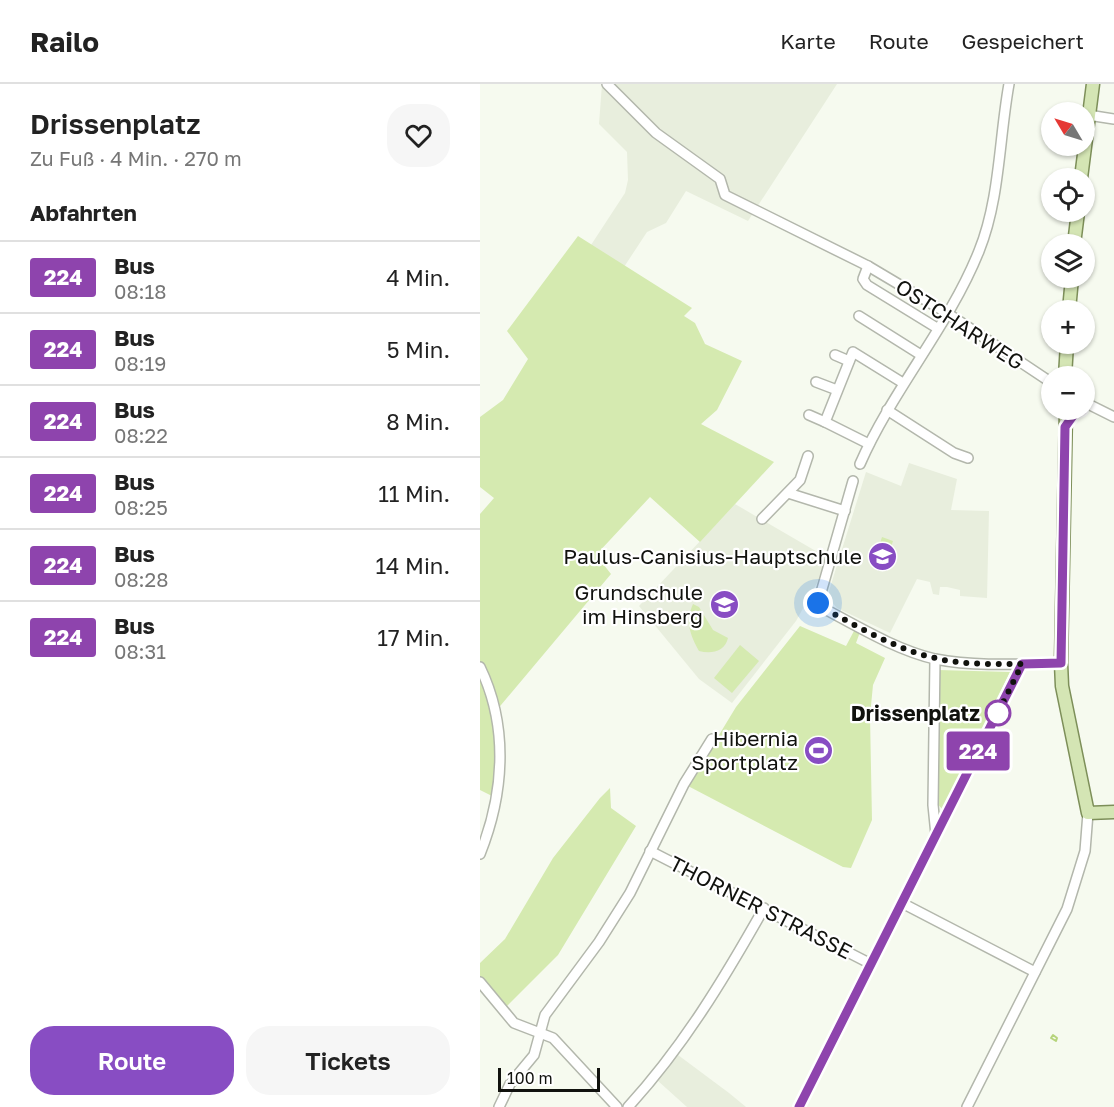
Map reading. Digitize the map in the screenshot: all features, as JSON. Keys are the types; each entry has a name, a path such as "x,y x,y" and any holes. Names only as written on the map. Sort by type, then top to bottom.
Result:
{"main road":[{"path":"1090,102 1093,84"},
{"path":"1065,420 1062,686 1088,813 1114,812"}],"street":[{"name":"OSTCHARWEG","path":"607,84 656,133 720,179 725,195 868,266 947,313 1041,376"},
{"path":"860,464 887,410 947,313 980,250 990,216 1008,84"},
{"path":"1095,116 1114,119"},
{"name":"OSTCHARWEG","path":"868,266 863,279 867,285 938,328"},
{"path":"859,316 921,355"},
{"path":"825,422 853,352 903,383"},
{"path":"835,355 849,361"},
{"path":"816,382 837,390"},
{"path":"1095,409 1113,413"},
{"path":"887,410 954,453 968,458"},
{"path":"809,415 869,444"},
{"path":"1065,427 1070,420"},
{"path":"762,519 800,480 808,456"},
{"path":"853,481 818,603 821,607 905,648 935,658 973,663 1061,663"},
{"path":"788,493 845,511"},
{"path":"935,658 933,805 936,835"},
{"path":"799,1107 1022,664"},
{"path":"480,668 496,711 501,748 494,816 480,854"},
{"path":"499,1107 510,1084 534,1055 545,1015 599,942 630,893 684,784 712,739"},
{"path":"967,1107 1067,909 1085,851 1088,813"},
{"name":"THORNER STRASSE","path":"650,851 871,964"},
{"path":"902,903 1035,972"},
{"path":"627,1107 690,1032 764,908"},
{"path":"480,982 514,1023 553,1038 617,1107"}],"shaded area":[{"path":"602,84 837,84 748,221 686,191 666,223 647,232 624,267 591,245 625,193 628,180 627,152 599,124"},
{"name":"Paulus-Canisius-Hauptschule","path":"909,463 957,479 951,510 989,511 987,598 960,596 960,590 947,587 940,587 939,595 933,594 930,582 917,579 890,633 837,608 830,600 829,591 866,472 901,486"},
{"name":"Grundschule im Hinsberg","path":"735,504 826,557 817,583 796,621 732,703 699,679 639,606"},
{"path":"678,1055 746,1107 687,1107 657,1080"}],"green space":[{"path":"578,236 692,308 684,316 695,323 705,344 742,361 717,410 701,424 774,462 700,542 650,497 596,555 611,574 496,711 496,798 480,790 480,514 494,498 480,487 480,417 503,400 528,359 507,331"},
{"path":"882,537 893,541 883,571 872,567"},
{"path":"693,604 699,607 713,630 728,638 721,649 713,652 699,651 689,622"},
{"name":"Hibernia Sportplatz","path":"800,626 846,646 854,631 860,632 856,643 885,658 873,685 870,716 872,820 851,868 843,867 688,786 736,707"},
{"path":"740,645 759,661 732,693 714,678"},
{"path":"938,670 1010,672 991,712 994,714 945,809 942,809 936,802"},
{"path":"610,788 611,808 636,826 558,955 503,1010 480,982 480,963 505,939 553,858"}],"waterway":[{"path":"1053,1035 1057,1038 1056,1041 1051,1038 1053,1035"}],"bus line":[{"name":"224","path":"799,1107 1022,664 1061,663 1065,427 1070,420"}],"place":[{"name":"Paulus-Canisius-Hauptschule","path":"883,556"},
{"name":"Grundschule im Hinsberg","path":"724,604"},
{"name":"Drissenplatz","path":"998,713"},
{"name":"Hibernia Sportplatz","path":"819,750"}],"route":[{"path":"818,603 821,607 905,648 935,658 983,664 1022,664 998,713"}]}
